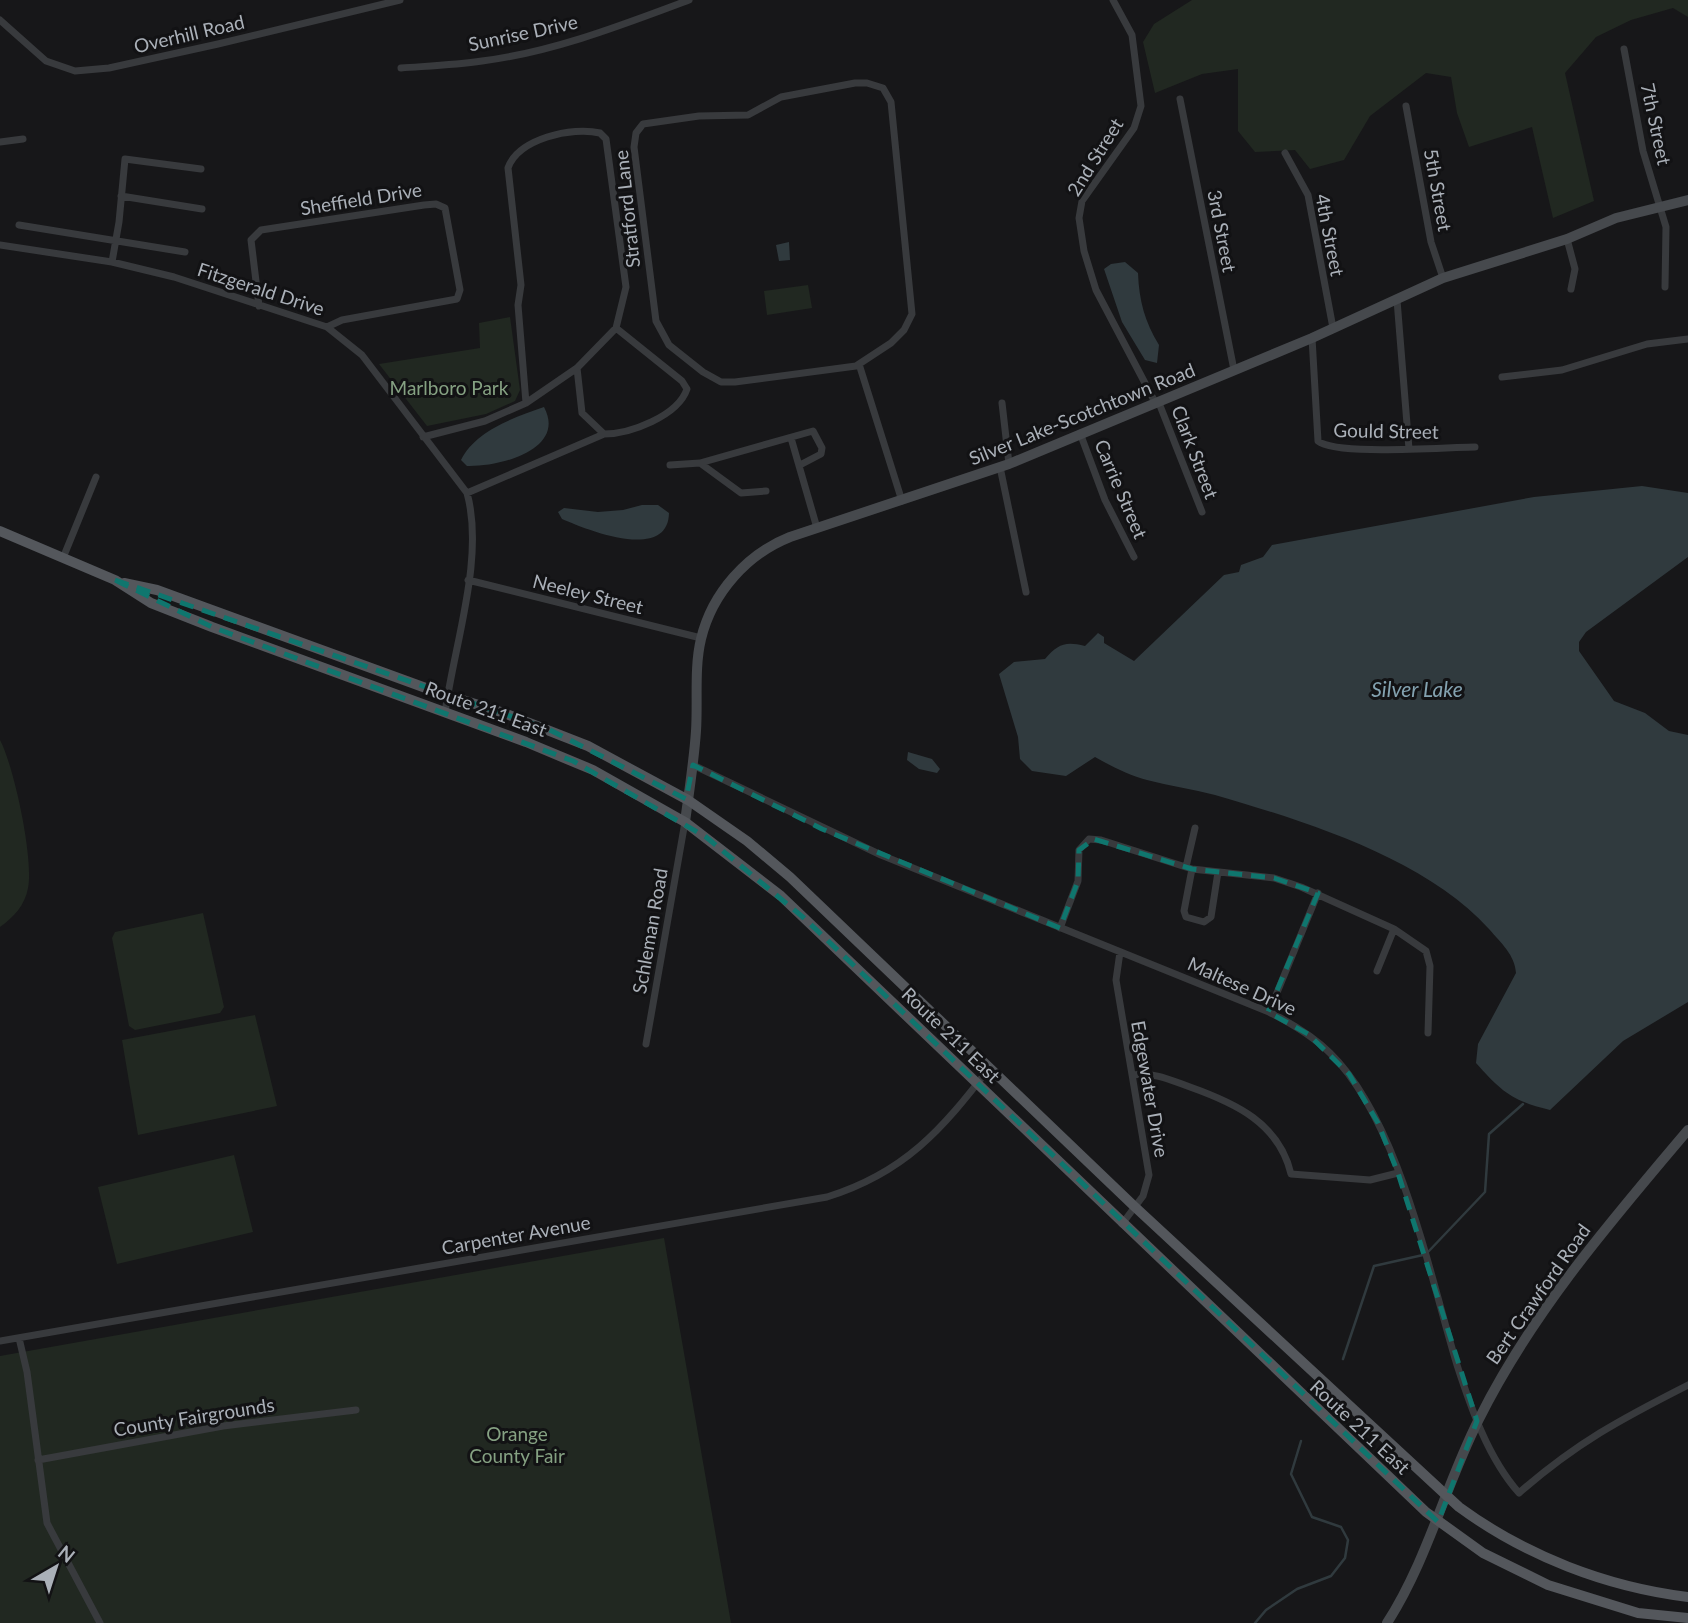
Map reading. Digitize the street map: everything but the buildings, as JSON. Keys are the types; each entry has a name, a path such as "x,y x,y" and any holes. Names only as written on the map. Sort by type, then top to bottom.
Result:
{"main road":[{"name":"Route 211 East","path":"0,531 115,580 157,590 588,746 688,800 747,841 790,877 1135,1207 1446,1496 1487,1526 1540,1555 1600,1578 1688,1597"},
{"name":"Route 211 East","path":"115,580 151,603 573,761 685,822 781,896 1369,1461 1438,1522 1483,1553 1548,1586 1599,1603 1660,1616 1688,1618"},
{"path":"1660,1616 1661,1593"}],"street":[{"name":"Overhill Road","path":"0,20 35,54 64,69 75,71 109,68 219,44 400,0"},
{"name":"Sunrise Drive","path":"401,68 517,55 580,38 689,0"},
{"name":"2nd Street","path":"1113,0 1132,35 1141,106 1134,128 1082,201 1079,218 1084,251 1096,290 1158,404"},
{"name":"7th Street","path":"1624,49 1643,151 1666,227 1665,287"},
{"name":"Stratford Lane","path":"855,83 867,83 883,88 891,102 913,305 904,330 891,343 859,364 754,380 721,382 669,345 661,334 654,307 636,172 634,148 639,128 643,124 699,116 748,115 781,97 855,83"},
{"name":"3rd Street","path":"1180,99 1234,370"},
{"name":"5th Street","path":"1406,106 1431,242 1443,278"},
{"path":"422,437 485,421 526,403 577,368 616,328 626,287 606,139 593,131 552,137 520,149 508,168 520,285 518,305 526,403"},
{"path":"0,142 23,139"},
{"name":"4th Street","path":"1285,153 1308,195 1333,328"},
{"path":"112,262 125,159 201,169"},
{"path":"121,196 202,209"},
{"name":"Silver Lake-Scotchtown Road","path":"685,822 693,765 701,638 726,588 747,560 770,545 1005,466 1312,338 1443,278 1567,239 1616,218 1688,200"},
{"name":"Sheffield Drive","path":"259,306 251,240 261,230 424,205 436,204 445,208 460,290 457,299 342,320 327,327"},
{"path":"19,225 185,252"},
{"path":"1567,239 1576,268 1571,289"},
{"name":"Fitzgerald Drive","path":"0,245 112,262 174,277 327,327 362,355 467,493 475,532 445,713"},
{"path":"1397,300 1409,449"},
{"path":"467,493 604,434 620,434 668,411 680,401 687,389 672,371 616,328"},
{"name":"Gould Street","path":"1312,338 1318,441 1329,448 1475,447"},
{"path":"1502,377 1562,370 1647,344 1688,339"},
{"path":"859,364 902,500"},
{"path":"577,368 582,413 604,434"},
{"path":"1002,403 1005,466 1026,592"},
{"name":"Clark Street","path":"1158,404 1202,512"},
{"path":"670,466 700,463 813,432 822,448 821,454 800,465"},
{"name":"Carrie Street","path":"1080,433 1105,500 1134,557"},
{"path":"791,438 817,528"},
{"path":"700,463 741,493 766,491"},
{"path":"63,558 96,477"},
{"name":"Neeley Street","path":"468,580 701,638"},
{"name":"Maltese Drive","path":"693,765 822,829 1269,1012 1308,1034 1349,1074 1378,1123 1398,1173 1478,1421 1501,1468 1519,1493 1574,1447 1688,1385"},
{"name":"Schleman Road","path":"646,1045 685,822"},
{"path":"1195,828 1184,911 1186,917 1205,922 1211,917 1218,873"},
{"path":"1060,928 1078,881 1079,850 1089,839 1101,840 1189,868 1273,878 1318,893 1394,929 1426,951 1430,966 1428,1034"},
{"path":"1269,1012 1318,893"},
{"path":"1377,971 1394,929"},
{"name":"Edgewater Drive","path":"1120,952 1116,981 1149,1175 1147,1188 1122,1224"},
{"name":"Carpenter Avenue","path":"0,1341 827,1197 866,1184 902,1163 942,1126 990,1068"},
{"path":"1133,1075 1150,1072 1222,1097 1243,1109 1281,1144 1291,1174 1370,1180 1398,1173"},
{"name":"Bert Crawford Road","path":"1387,1623 1414,1575 1478,1421 1511,1358 1601,1232 1688,1130"},
{"path":"19,1338 27,1372 47,1522 100,1623"},
{"name":"County Fairgrounds","path":"37,1460 223,1426 356,1410"}],"highlighted area":[{"path":"115,580 548,729 686,799 693,765 822,829 1060,928 1078,881 1079,850 1094,839 1192,869 1274,878 1318,893 1268,1012 1308,1034 1349,1074 1378,1123 1398,1173 1477,1421 1438,1522 804,918 706,837 573,761 212,627"}],"green space":[{"path":"1192,0 1688,0 1688,17 1673,8 1631,20 1596,37 1565,73 1594,201 1553,218 1532,127 1469,147 1457,113 1451,77 1426,73 1370,116 1344,160 1310,169 1295,150 1255,152 1238,131 1238,69 1202,74 1155,93 1143,42 1154,24"},
{"path":"808,285 812,308 767,315 764,291"},
{"name":"Marlboro Park","path":"510,317 520,390 515,401 486,414 427,426 379,364 480,348 479,323"},
{"path":"0,740 22,813 29,875 27,894 22,905 0,927"},
{"path":"203,913 224,1007 220,1013 135,1030 129,1026 112,938 115,932"},
{"path":"255,1015 277,1106 138,1135 122,1040"},
{"path":"234,1155 253,1232 117,1264 98,1187"},
{"name":"Orange County Fair","path":"664,1238 731,1623 0,1623 0,1356"}],"water":[{"path":"789,242 790,260 779,261 776,245"},
{"path":"1125,262 1138,273 1144,311 1159,345 1157,363 1145,360 1122,322 1104,269 1111,264"},
{"path":"544,407 549,422 546,434 538,445 526,453 480,466 467,466 461,460 467,450 486,433"},
{"name":"Silver Lake","path":"1642,486 1688,493 1688,557 1586,632 1579,642 1579,651 1614,701 1645,713 1669,731 1688,735 1688,1002 1623,1041 1550,1110 1508,1094 1476,1063 1478,1044 1516,973 1515,967 1507,950 1489,929 1463,904 1432,882 1398,862 1324,830 1215,795 1141,778 1095,757 1066,776 1032,771 1020,759 1018,737 999,674 1014,662 1045,659 1062,645 1085,646 1098,633 1104,637 1104,643 1134,661 1224,575 1239,572 1241,565 1263,557 1272,545 1534,497"},
{"path":"658,505 669,513 665,528 655,536 641,540 606,535 588,529 562,519 558,512 564,508 598,512"},
{"path":"908,752 932,759 940,769 937,773 919,769 907,760"}],"waterway":[{"path":"1428,1252 1485,1192 1489,1134 1523,1104"},
{"path":"1343,1359 1374,1266 1423,1255"},
{"path":"1255,1623 1266,1610 1297,1589 1331,1576 1345,1558 1348,1540 1341,1527 1312,1517 1291,1474 1301,1441"}]}
